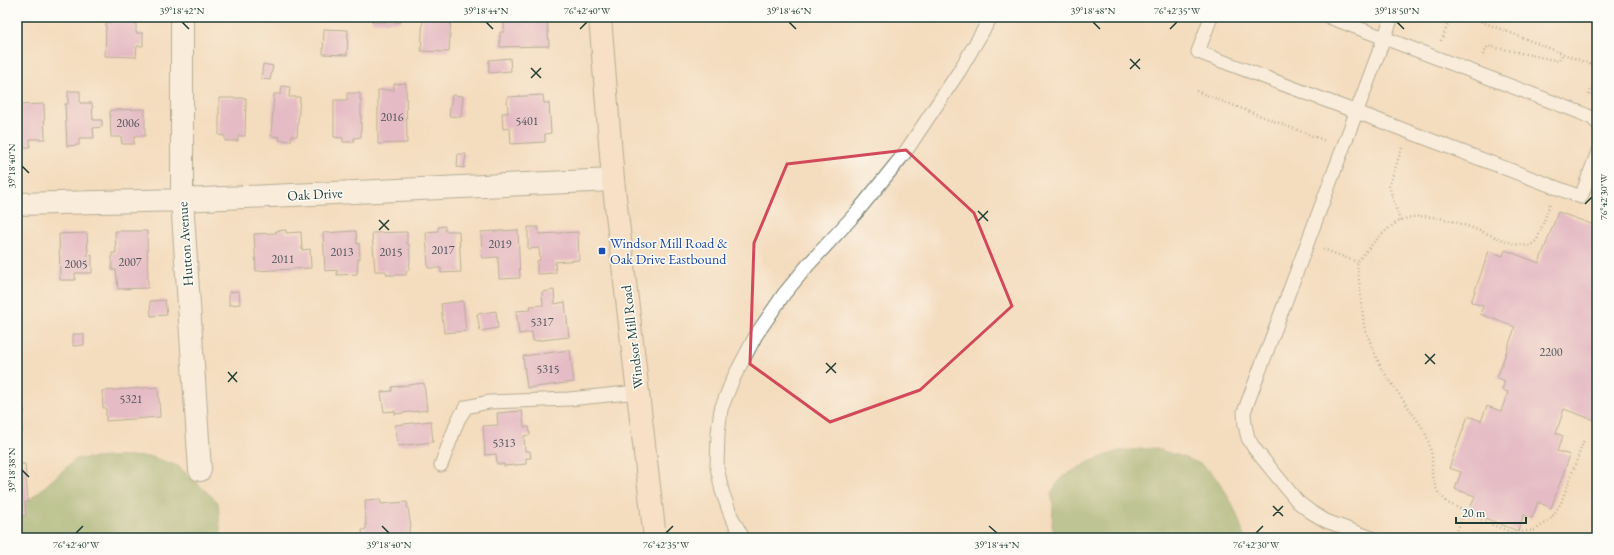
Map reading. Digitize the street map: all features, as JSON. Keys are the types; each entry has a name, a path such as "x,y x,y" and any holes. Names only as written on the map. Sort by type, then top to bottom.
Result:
{"main road":[{"name":"Windsor Mill Road","path":"600,17 614,180 655,538"}],"street":[{"name":"Hutton Avenue","path":"182,17 182,200 200,470"},
{"name":"Oak Drive","path":"17,204 182,200 614,180"}],"lane":[{"path":"743,538 731,516 722,491 717,467 718,433 721,409 733,378 756,335 784,294 808,265 857,212 904,154 960,70 991,17"},
{"path":"1211,17 1198,52 1581,197 1597,154"},
{"path":"1329,17 1580,112 1592,118 1597,123"},
{"path":"1372,538 1326,521 1298,502 1254,448 1248,438 1244,412 1392,17"},
{"path":"441,465 458,420 466,407 489,402 569,399 638,392"}],"path":[{"path":"1440,44 1451,17"},
{"path":"1470,17 1597,67"},
{"path":"1483,55 1488,46 1559,61 1563,53"},
{"path":"1589,95 1597,75"},
{"path":"1196,91 1329,142"},
{"path":"1400,221 1389,186 1402,147"},
{"path":"1550,203 1537,240 1530,246 1513,244 1457,222 1431,217 1410,218 1394,224 1377,238 1356,262 1364,326 1381,368 1424,430 1432,457 1432,476 1437,491 1448,503 1464,510 1488,524 1513,533 1535,530 1550,520 1561,503 1584,440"},
{"path":"1320,248 1356,262"},
{"path":"1455,538 1464,510"}],"highlighted area":[{"path":"906,150 974,213 1012,306 920,390 830,422 750,364 754,243 787,164"}],"green space":[{"path":"1154,448 1182,456 1198,463 1214,476 1228,496 1242,528 1244,538 1056,538 1052,526 1053,505 1051,493 1062,477 1091,461 1119,451"},
{"path":"125,456 152,457 178,466 218,502 221,538 17,538 17,511 76,459"}],"building":[{"path":"372,17 401,17 401,22 372,22"},
{"path":"423,17 451,17 449,52 421,51"},
{"path":"504,17 547,17 549,46 500,47 500,32 504,32"},
{"path":"106,22 136,22 136,33 143,33 143,46 137,46 136,57 105,56"},
{"path":"324,29 348,30 347,55 323,54"},
{"path":"510,58 511,71 489,73 489,60"},
{"path":"263,64 273,66 270,80 261,79"},
{"path":"406,83 407,143 378,144 378,90 394,90 394,84"},
{"path":"282,86 290,87 289,97 300,97 297,136 291,136 291,141 279,140 280,137 271,136 274,94 281,94"},
{"path":"68,91 80,91 80,103 92,103 93,120 102,120 102,127 93,128 94,138 79,138 79,145 67,146 65,104 68,104"},
{"path":"347,93 360,93 361,100 361,137 354,138 354,142 343,142 343,138 334,137 334,100 347,100"},
{"path":"452,95 463,96 461,117 449,116"},
{"path":"543,95 544,103 549,103 551,133 545,134 545,142 511,144 510,128 503,129 502,113 508,113 507,97"},
{"path":"219,98 246,98 245,136 238,136 238,141 225,141 225,136 219,135"},
{"path":"44,104 45,139 30,139 30,147 18,147 17,105"},
{"path":"145,109 145,136 134,136 134,144 122,144 121,137 111,137 110,111"},
{"path":"458,154 466,154 464,168 457,167"},
{"path":"1558,212 1597,226 1597,421 1564,409 1556,433 1563,436 1557,451 1570,455 1551,508 1538,502 1532,518 1524,515 1518,531 1469,512 1475,496 1455,489 1461,472 1449,468 1468,416 1481,421 1487,406 1501,411 1508,392 1502,390 1505,381 1497,378 1515,327 1480,314 1483,306 1471,302 1489,251 1503,256 1505,250 1539,263"},
{"path":"445,226 445,231 459,231 461,272 441,273 441,268 428,268 426,232 438,231 438,227"},
{"path":"528,227 538,227 539,234 578,232 579,260 555,262 556,273 537,274 537,261 540,260 539,248 528,249"},
{"path":"286,230 286,233 301,232 302,250 310,249 311,268 256,271 254,234 276,233 276,231"},
{"path":"518,230 520,278 499,279 498,257 482,258 481,232"},
{"path":"115,231 147,231 148,288 118,289 116,270 112,270 112,253 116,253"},
{"path":"356,231 357,244 359,243 360,259 358,259 357,274 337,275 337,270 325,271 323,233"},
{"path":"407,232 407,244 409,244 410,260 409,270 407,270 406,275 387,275 386,271 375,271 372,233"},
{"path":"87,233 88,256 92,255 92,273 75,273 75,280 60,280 59,234"},
{"path":"554,290 555,304 565,302 569,337 533,341 532,332 519,334 516,311 531,310 530,306 543,305 542,292"},
{"path":"239,291 240,304 229,305 229,292"},
{"path":"165,300 167,315 151,316 150,301"},
{"path":"463,301 466,331 444,333 441,304"},
{"path":"496,311 498,328 480,331 477,314"},
{"path":"73,334 84,334 84,345 73,346"},
{"path":"570,350 574,382 527,388 523,356"},
{"path":"424,383 427,410 395,414 395,411 384,412 381,392 392,391 392,387"},
{"path":"158,387 160,417 106,421 106,408 103,408 102,391"},
{"path":"20,400 21,410 24,409 24,414 21,414 22,432 17,433 17,401"},
{"path":"522,411 524,427 529,427 530,435 524,436 525,451 530,451 531,458 526,458 526,464 504,466 504,464 497,464 496,454 485,455 483,426 498,425 497,413"},
{"path":"431,421 433,442 398,446 395,425"},
{"path":"17,464 25,464 28,502 25,502 26,516 17,516"},
{"path":"380,499 381,504 407,502 411,527 409,528 410,538 363,538 362,530 366,529 365,500"}],"place":[{"name":"Windsor Mill Road & Oak Drive Eastbound","path":"602,251"}]}
